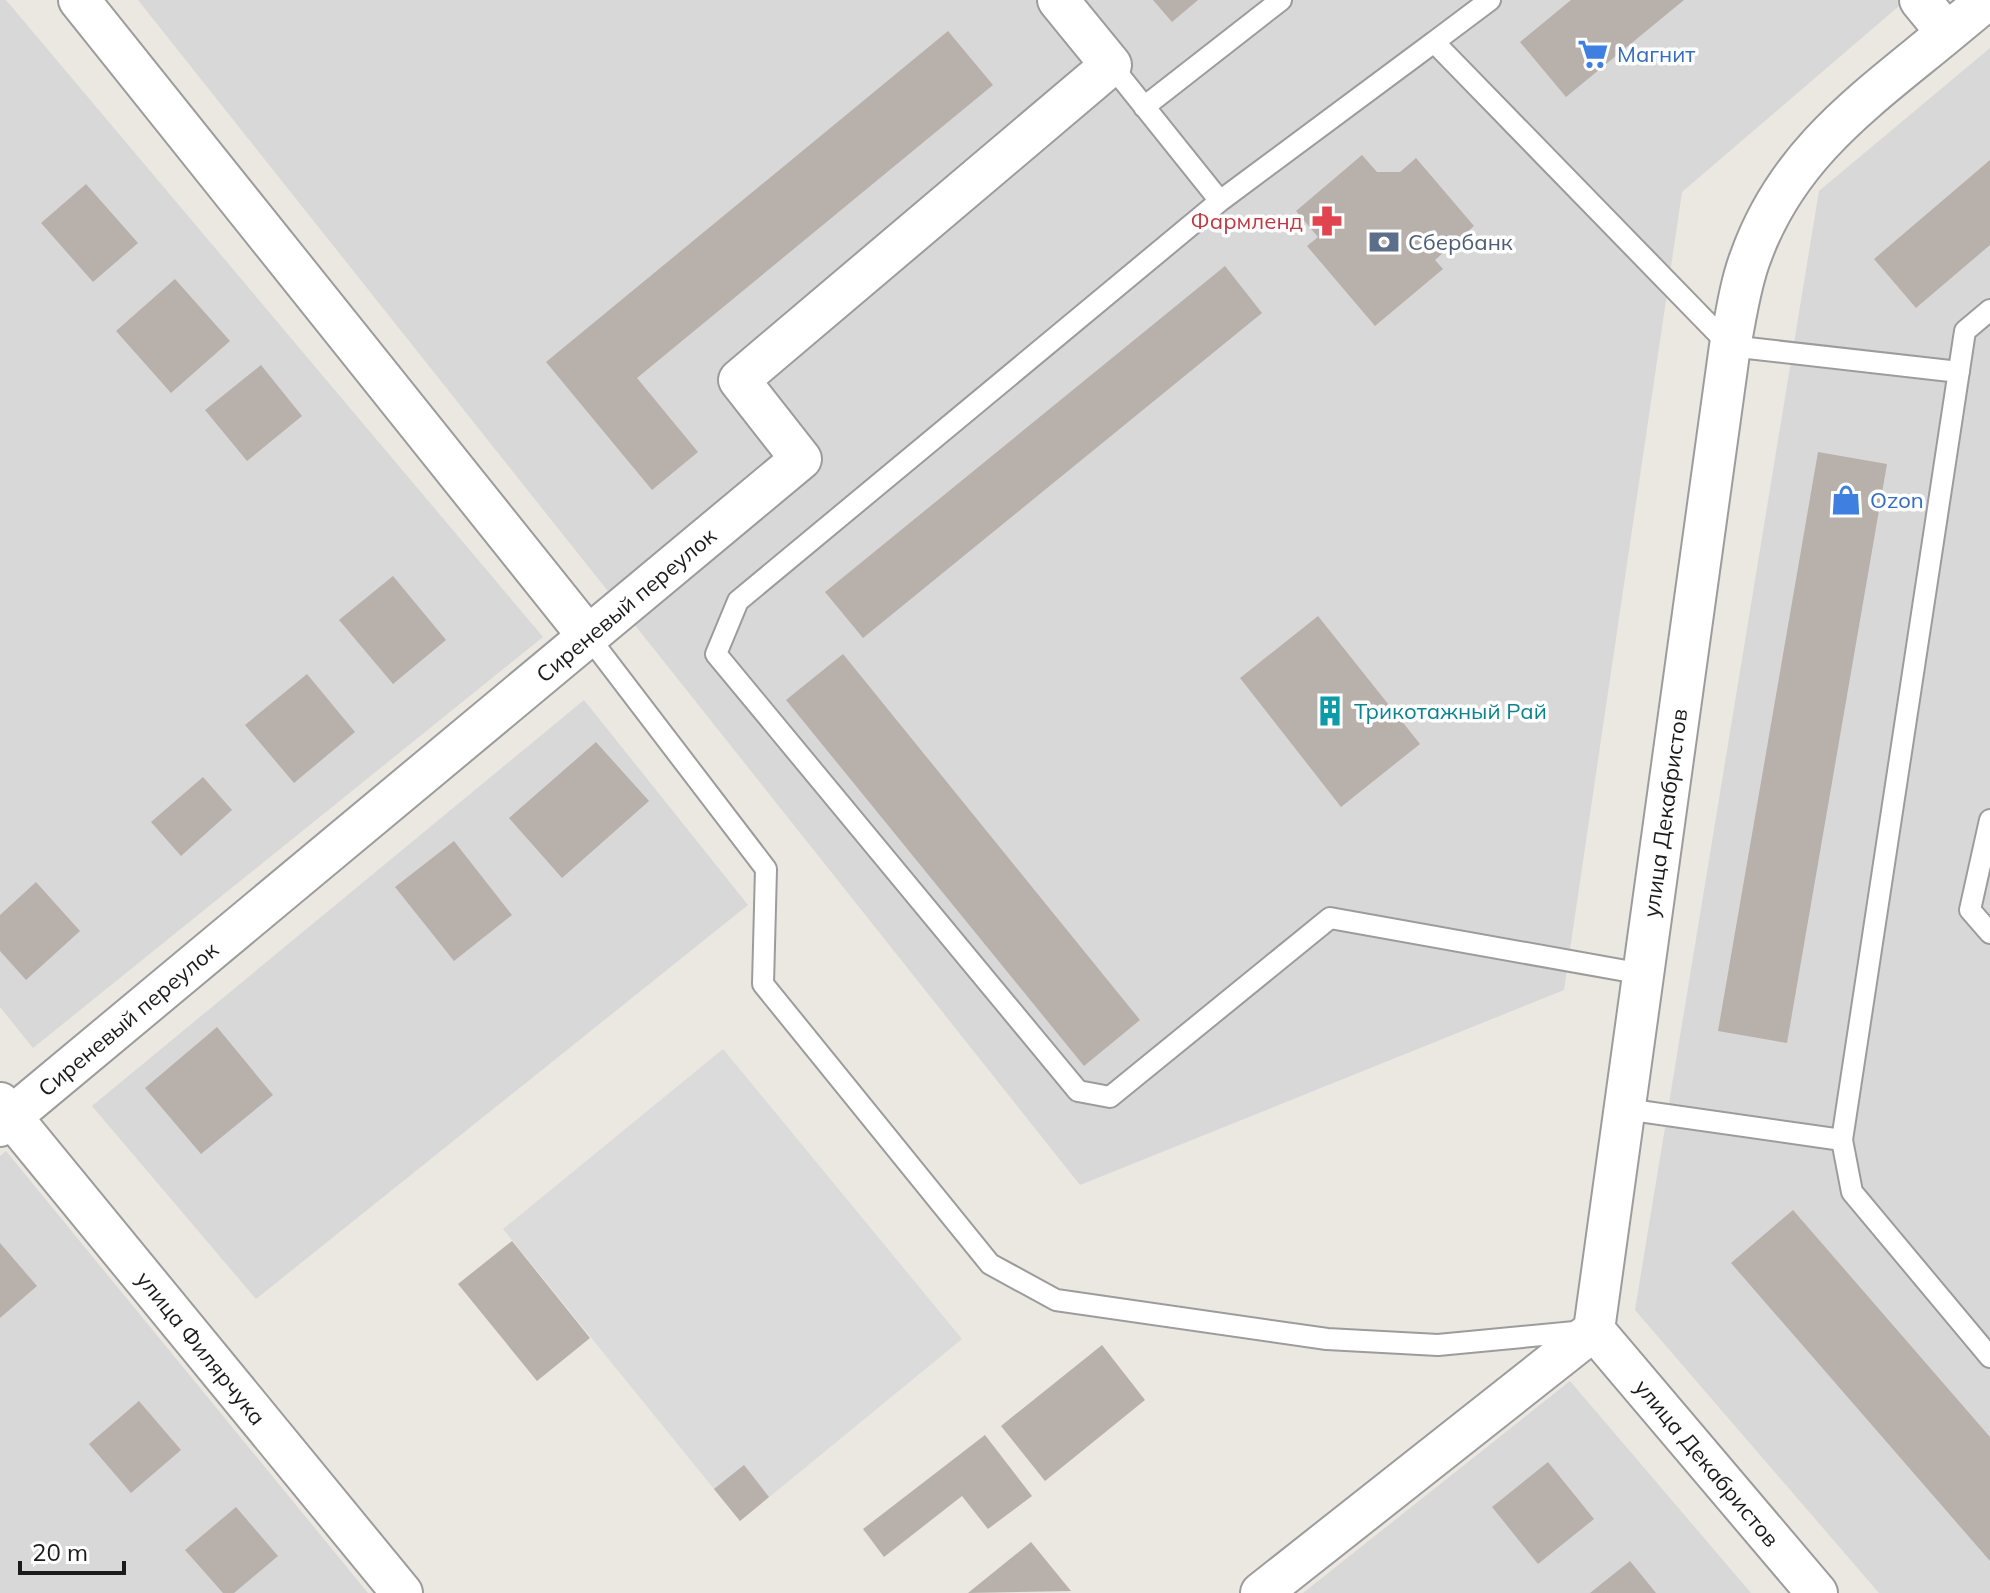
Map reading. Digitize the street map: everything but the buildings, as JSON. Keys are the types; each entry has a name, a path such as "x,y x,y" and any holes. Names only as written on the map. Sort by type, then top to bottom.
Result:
{"street":[{"path":"79,0 588,636"},
{"path":"1058,0 1111,65"},
{"path":"1920,0 1947,33"},
{"name":"улица Декабристов","path":"1817,1593 1594,1330 1730,346 1750,258 1774,201 1837,123 1987,0"},
{"name":"Сиреневый переулок","path":"4,1115 801,459 739,380 1111,65"},
{"name":"улица Филярчука","path":"4,1115 402,1593"},
{"path":"1261,1593 1594,1330"}],"lane":[{"path":"1144,107 1281,0"},
{"path":"1490,0 1220,201 738,601 716,654 1078,1091 1110,1097 1330,918 1643,974"},
{"path":"1434,42 1730,346 1959,372"},
{"path":"1111,65 1220,201"},
{"path":"1990,310 1965,331 1842,1140 1852,1192 1990,1357"},
{"path":"588,636 766,869 763,984 990,1264 1056,1300 1327,1339 1438,1345 1594,1330"},
{"path":"1990,820 1970,910 1990,933"},
{"path":"1625,1109 1842,1140"}],"shaded area":[{"path":"0,0 6,0 543,637 33,1048 0,1007"},
{"path":"138,0 1906,0 1682,192 1564,990 1080,1185"},
{"path":"1990,48 1990,1593 1879,1593 1635,1310 1819,191"},
{"path":"584,700 748,905 256,1299 92,1106"},
{"path":"723,1049 962,1339 740,1521 503,1229"},
{"path":"6,1151 368,1593 0,1593 0,1156"},
{"path":"1570,1381 1751,1593 1303,1593"}],"place":[{"name":"Магнит","path":"1593,54"},
{"name":"Фармленд","path":"1327,221"},
{"name":"Сбербанк","path":"1384,242"},
{"name":"Ozon","path":"1846,500"},
{"name":"Трикотажный Рай","path":"1330,711"}]}
